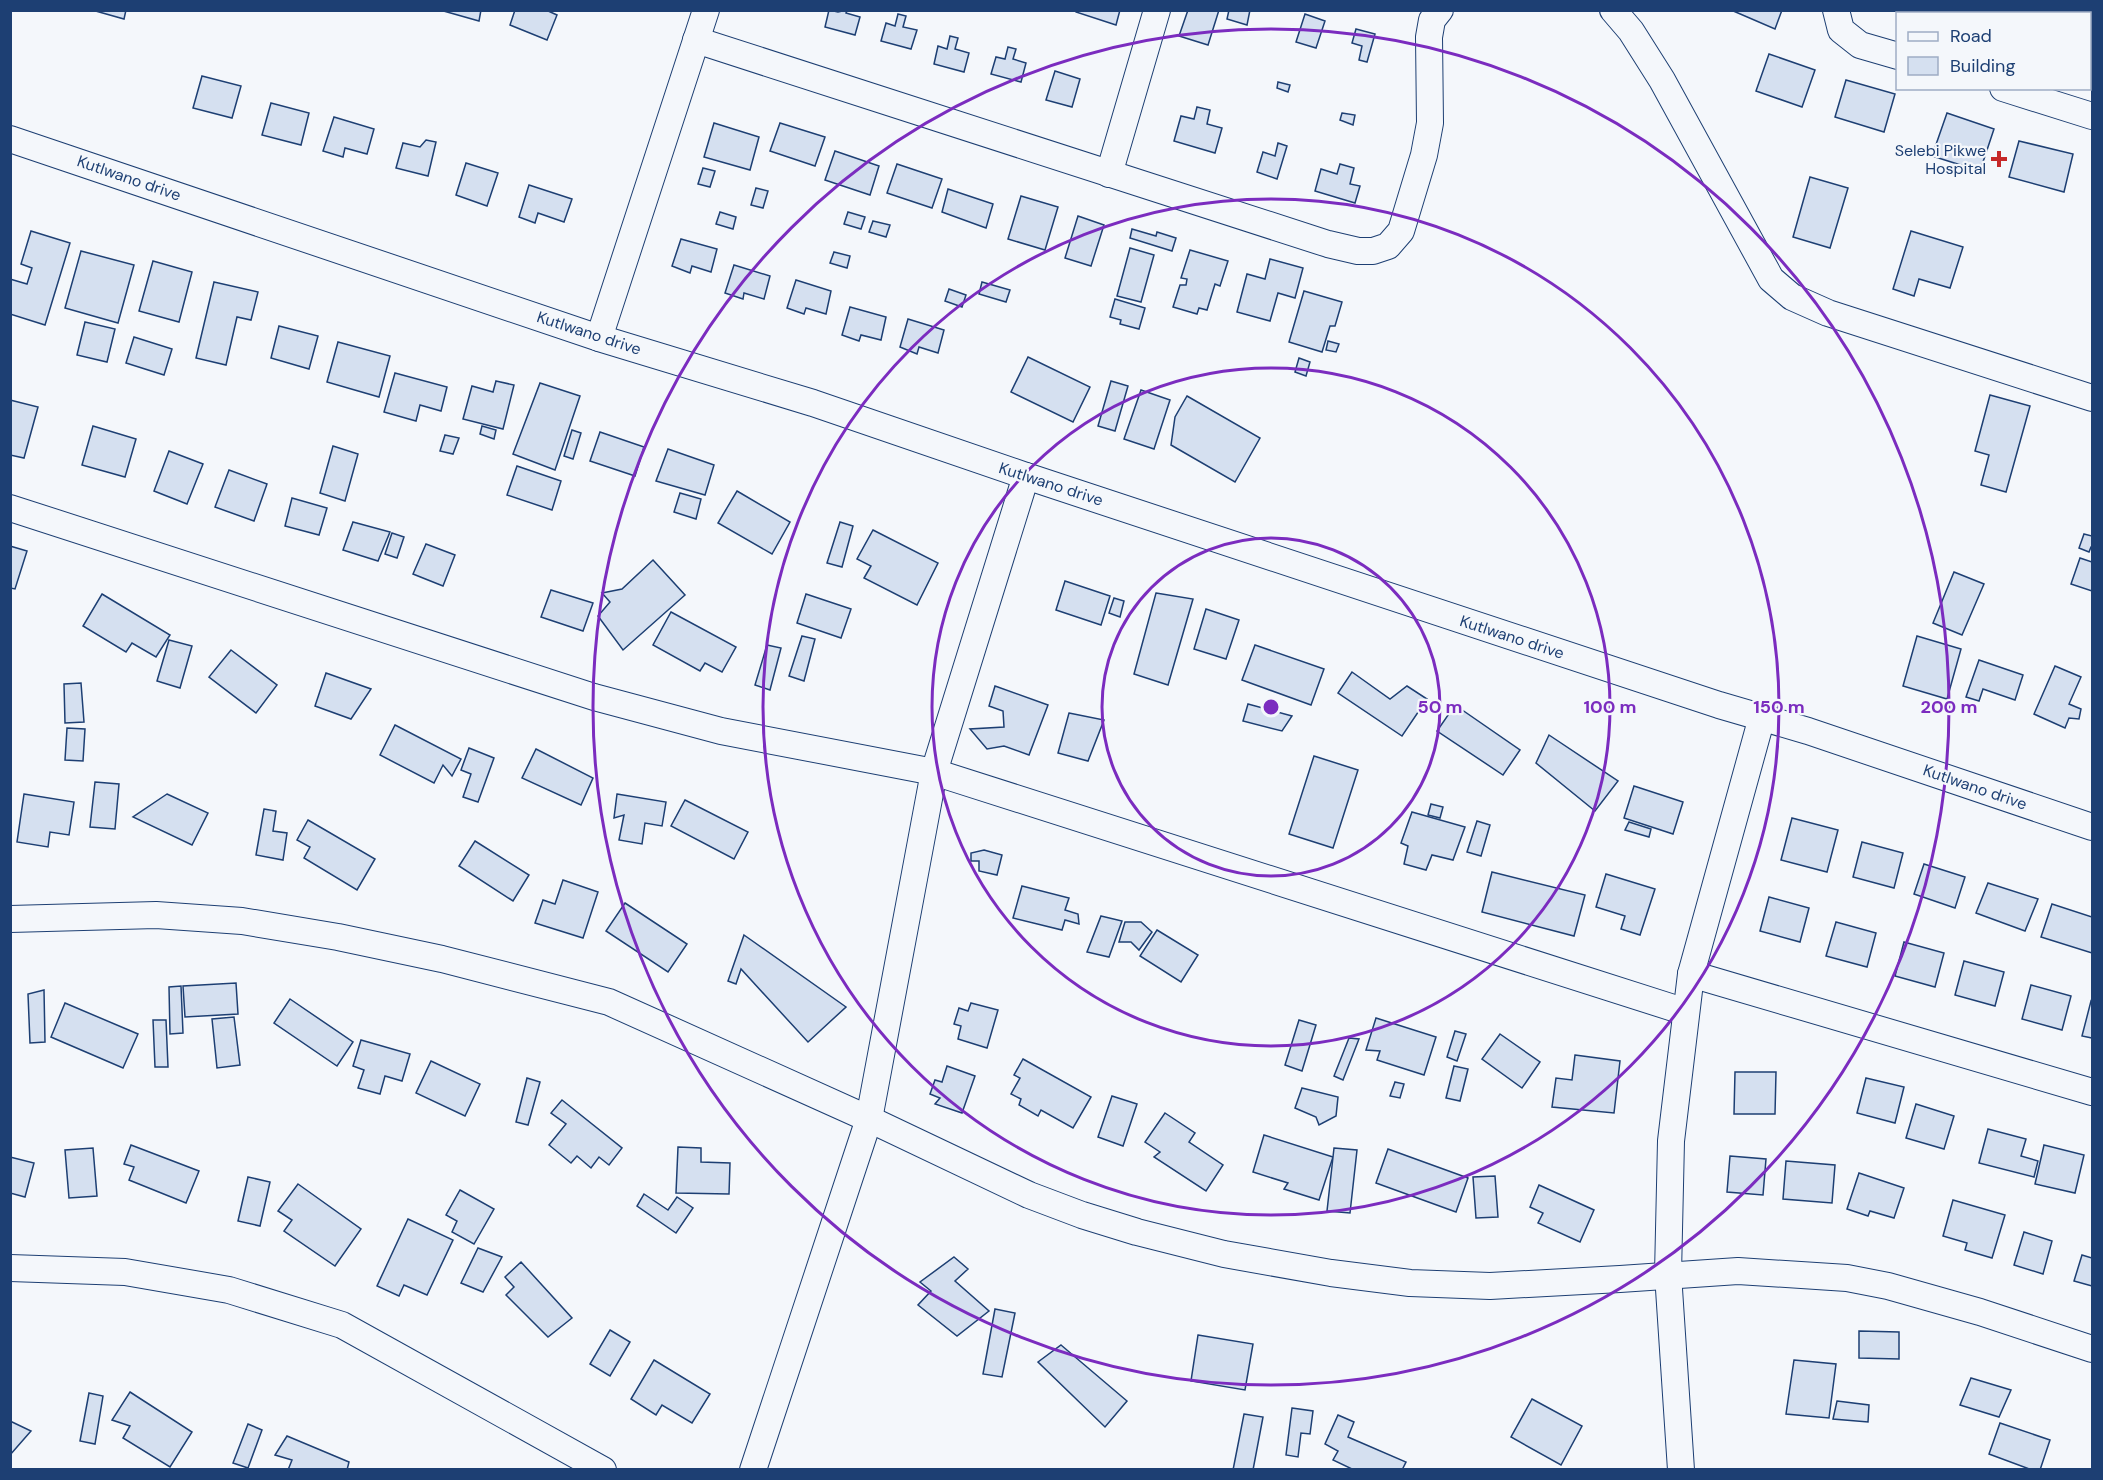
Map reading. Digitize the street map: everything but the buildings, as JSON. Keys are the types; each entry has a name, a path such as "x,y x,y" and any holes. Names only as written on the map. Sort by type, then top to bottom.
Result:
{"street":[{"path":"599,338 706,10"},
{"path":"1109,174 1157,10"},
{"path":"1613,10 1630,31 1662,80 1771,279 1792,297 1828,313 2092,398"},
{"path":"1836,10 1841,30 1860,45 1896,55"},
{"path":"696,40 1328,244 1358,251 1373,251 1388,246 1401,231 1426,145 1430,123 1429,14"},
{"path":"2008,90 2092,116"},
{"name":"Kutlwano drive","path":"10,139 599,338 813,404 2092,827"},
{"path":"753,1470 869,1119 934,772 1026,476"},
{"path":"10,508 594,697 721,731 934,772 1686,1012"},
{"path":"1681,1470 1668,1274 1671,1141 1691,974 1762,717"},
{"path":"10,919 156,915 242,921 338,937 442,959 609,1002 869,1119 1029,1195 1137,1232 1224,1254 1331,1273 1410,1283 1490,1286 1738,1270 1848,1278 1888,1286 1980,1312 2092,1349"},
{"path":"1691,974 2092,1092"},
{"path":"10,1268 125,1272 228,1290 342,1325 603,1470"}],"place":[{"name":"Selebi Pikwe Hospital","path":"1999,159"}]}
